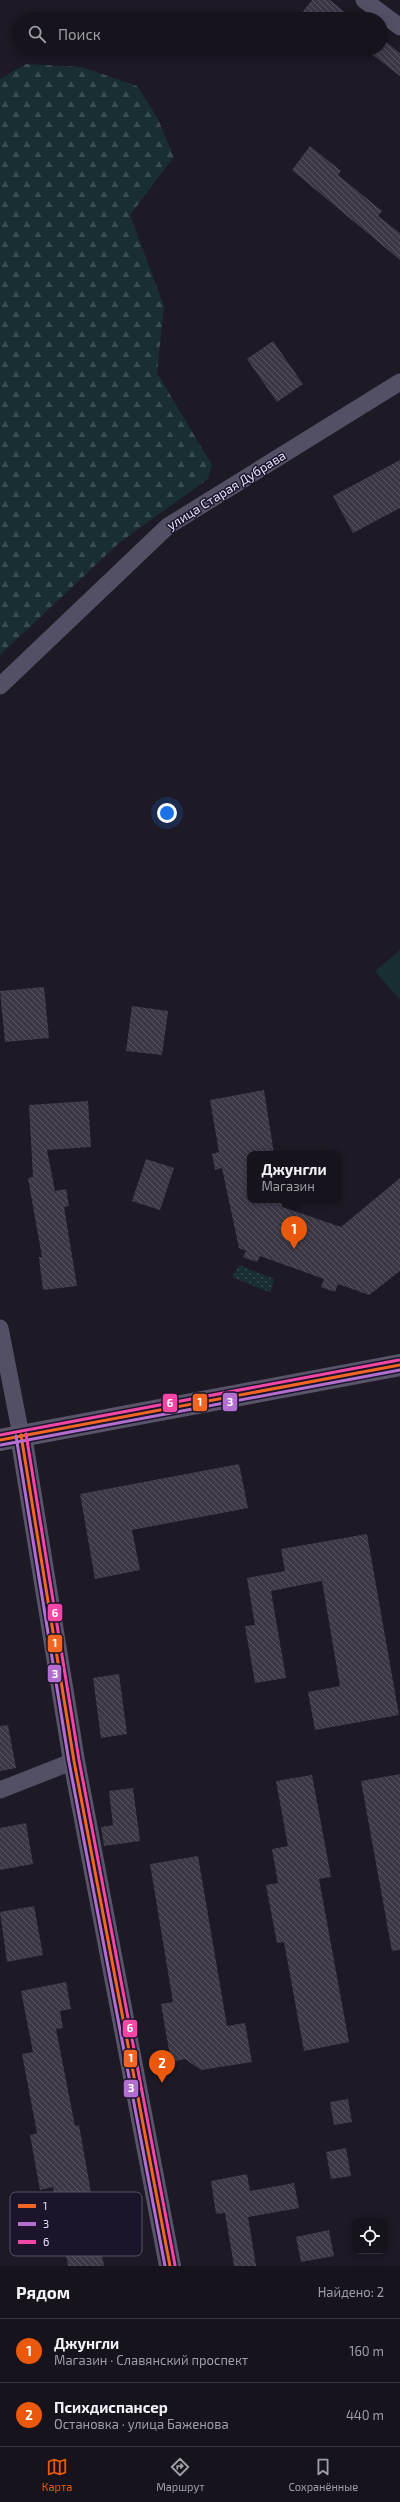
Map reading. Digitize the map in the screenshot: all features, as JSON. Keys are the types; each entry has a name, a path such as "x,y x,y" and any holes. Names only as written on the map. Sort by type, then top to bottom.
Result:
{"street":[{"path":"364,0 380,12"},
{"path":"388,18 400,27"},
{"name":"улица Старая Дубрава","path":"0,686 168,526 400,382"},
{"path":"0,1328 10,1438 74,1761 170,2266"},
{"path":"10,1438 400,1365"},
{"path":"0,1790 74,1761"}],"green space":[{"path":"26,64 82,67 137,86 157,117 174,157 130,215 164,306 157,373 212,465 208,479 119,543 0,655 0,79"},
{"path":"400,950 400,1000 375,971"},
{"path":"239,1265 274,1279 271,1291 269,1292 234,1278 233,1276"}],"building":[{"path":"312,0 330,0 345,12 303,12"},
{"path":"388,44 400,53 400,76 374,56 388,56"},
{"path":"310,146 341,171 338,175 382,211 378,216 400,233 400,260 292,170"},
{"path":"273,341 303,384 277,402 247,359"},
{"path":"400,460 400,508 353,533 333,496"},
{"path":"44,987 49,1038 5,1042 0,991"},
{"path":"132,1006 168,1011 162,1055 126,1051"},
{"path":"264,1090 274,1151 247,1151 247,1203 281,1203 282,1207 341,1227 400,1178 400,1271 369,1295 338,1284 335,1292 321,1287 324,1279 260,1256 257,1262 243,1257 246,1251 239,1248 222,1168 215,1170 212,1154 219,1152 210,1100"},
{"path":"88,1101 91,1147 47,1150 55,1191 66,1189 69,1206 64,1207 77,1286 43,1290 39,1257 42,1257 28,1178 33,1177 29,1105"},
{"path":"146,1159 174,1168 160,1210 132,1201"},
{"path":"239,1464 248,1508 132,1530 140,1570 95,1579 80,1494"},
{"path":"367,1534 399,1715 315,1730 308,1692 340,1686 322,1581 271,1591 286,1678 255,1683 245,1626 255,1625 247,1578 285,1571 281,1549"},
{"path":"119,1674 127,1734 101,1738 93,1678"},
{"path":"8,1725 16,1768 0,1771 0,1726"},
{"path":"400,1774 400,1950 392,1951 361,1781"},
{"path":"312,1775 331,1877 319,1879 349,2042 304,2051 284,1942 277,1943 266,1885 278,1883 272,1849 288,1846 276,1781"},
{"path":"133,1788 140,1841 104,1846 101,1827 113,1825 109,1791"},
{"path":"26,1823 33,1864 0,1870 0,1828"},
{"path":"198,1856 227,2026 245,2023 252,2062 201,2070 185,2059 171,2062 161,2004 173,2002 150,1864"},
{"path":"34,1906 43,1955 7,1962 0,1912"},
{"path":"66,1982 71,2009 60,2011 63,2028 56,2029 75,2126 79,2125 91,2192 54,2192 53,2187 40,2190 30,2135 37,2133 22,2054 33,2052 21,1991"},
{"path":"348,2099 352,2122 334,2125 330,2102"},
{"path":"346,2148 351,2176 331,2179 326,2152"},
{"path":"247,2174 250,2191 294,2183 299,2208 248,2217 256,2266 234,2266 225,2213 216,2214 211,2181"},
{"path":"329,2230 334,2256 301,2262 296,2237"},
{"path":"66,2256 102,2256 104,2266 68,2266"}],"transit line":[{"name":"6","path":"0,1435 399,1360"},
{"name":"1","path":"0,1440 400,1365"},
{"name":"3","path":"1,1445 400,1370"},
{"name":"6","path":"26,1434 79,1760 175,2265"},
{"name":"1","path":"21,1435 74,1761 170,2266"},
{"name":"3","path":"16,1436 69,1762 165,2266"}],"place":[{"name":"Джунгли","path":"294,1249"},
{"name":"Психдиспансер","path":"162,2083"}]}
